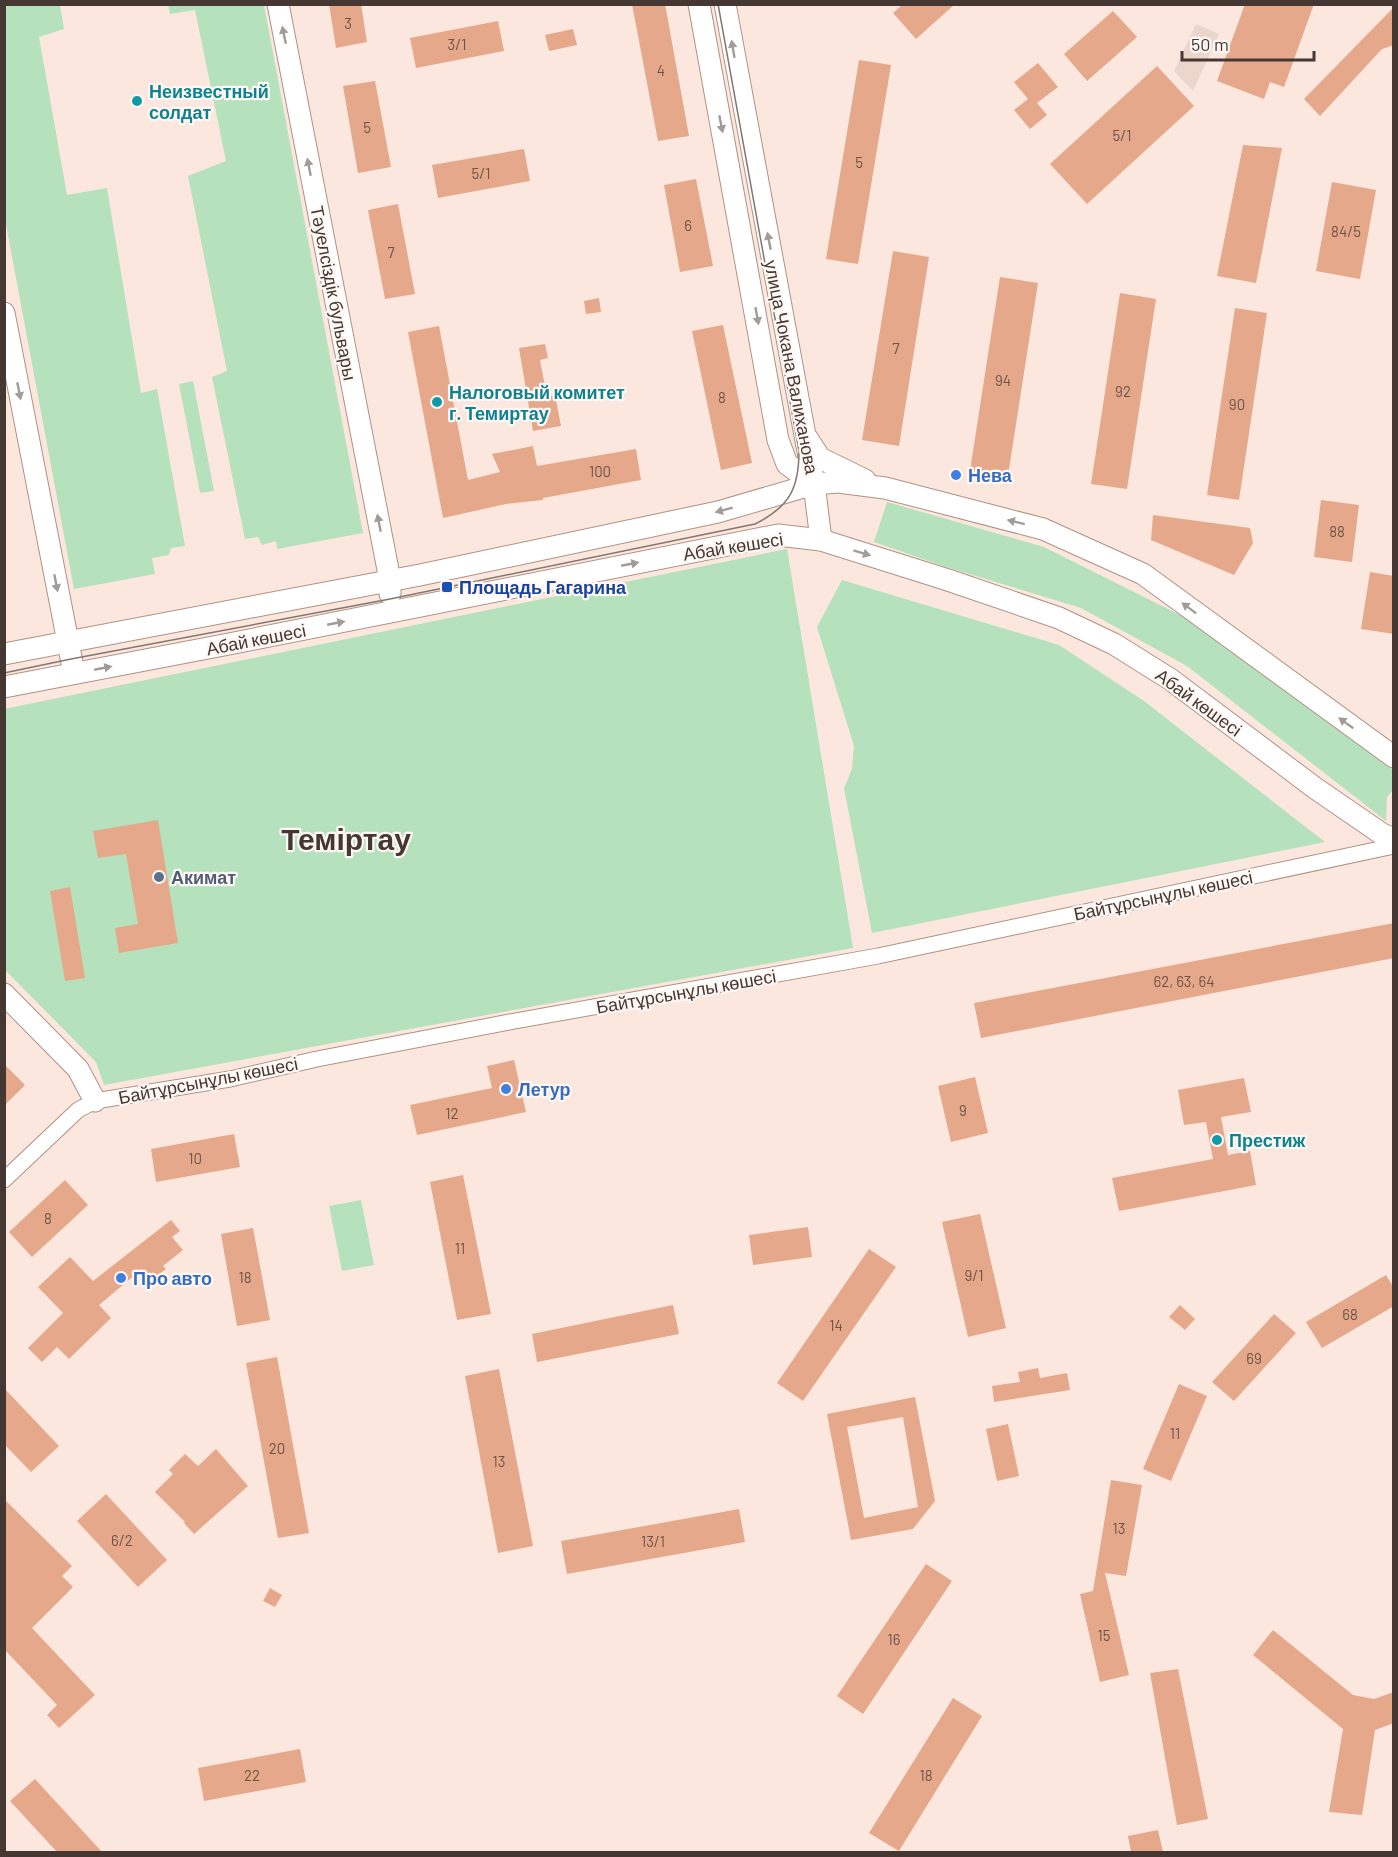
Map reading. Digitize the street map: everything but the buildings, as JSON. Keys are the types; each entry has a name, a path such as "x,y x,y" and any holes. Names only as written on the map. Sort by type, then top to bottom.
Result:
{"street":[{"name":"Тәуелсіздік бульвары","path":"278,4 390,580 388,613"},
{"name":"улица Чокана Валиханова","path":"699,4 778,440 787,464 814,484"},
{"name":"улица Чокана Валиханова","path":"725,4 814,484"},
{"path":"4,313 74,673"},
{"path":"805,434 820,458 885,488"},
{"path":"756,501 775,481 778,466 778,440"},
{"name":"Абай көшесі","path":"4,654 390,580 718,512 814,484 838,482 885,488 1043,529 1143,574 1394,757"},
{"path":"814,484 821,540"},
{"name":"Абай көшесі","path":"4,687 778,535 821,540 948,579 1059,618 1114,644 1170,679 1315,788 1382,834 1394,839"},
{"name":"Байтұрсынұлы көшесі","path":"4,1180 78,1110 95,1101 230,1079 317,1059 504,1023 855,960 1394,846"},
{"path":"4,994 78,1069 95,1101"}],"shaded area":[{"path":"1196,24 1219,34 1193,91 1174,71"}],"green space":[{"path":"4,5 60,5 64,29 39,37 67,195 107,188 141,393 157,389 185,546 171,548 169,555 152,558 155,574 74,589 5,219"},
{"path":"168,5 264,5 363,533 277,549 276,541 262,545 258,537 245,539 212,377 227,371 188,176 226,161 195,10 170,14"},
{"path":"193,381 214,491 200,493 179,384"},
{"path":"887,502 1044,547 1182,616 1393,770 1393,790 1387,797 1386,821 1187,666 1081,608 946,567 874,542"},
{"path":"787,549 853,948 104,1085 96,1062 5,970 4,709"},
{"path":"842,580 1059,645 1144,701 1325,842 872,933 844,788 852,769 854,746 817,627"},
{"path":"361,1200 374,1265 342,1271 329,1206"}],"tram line":[{"path":"4,673 390,599 755,524 776,511 790,495 794,486 799,464 799,451 718,4"}],"place":[{"name":"Неизвестный солдат","path":"137,101"},
{"name":"Налоговый комитет г. Темиртау","path":"437,402"},
{"name":"Нева","path":"956,475"},
{"name":"Площадь Гагарина","path":"447,587"},
{"name":"Акимат","path":"159,877"},
{"name":"Летур","path":"506,1089"},
{"name":"Престиж","path":"1217,1140"},
{"name":"Про авто","path":"121,1278"}],"district":[{"name":"Теміртау","path":"346,838"}]}
